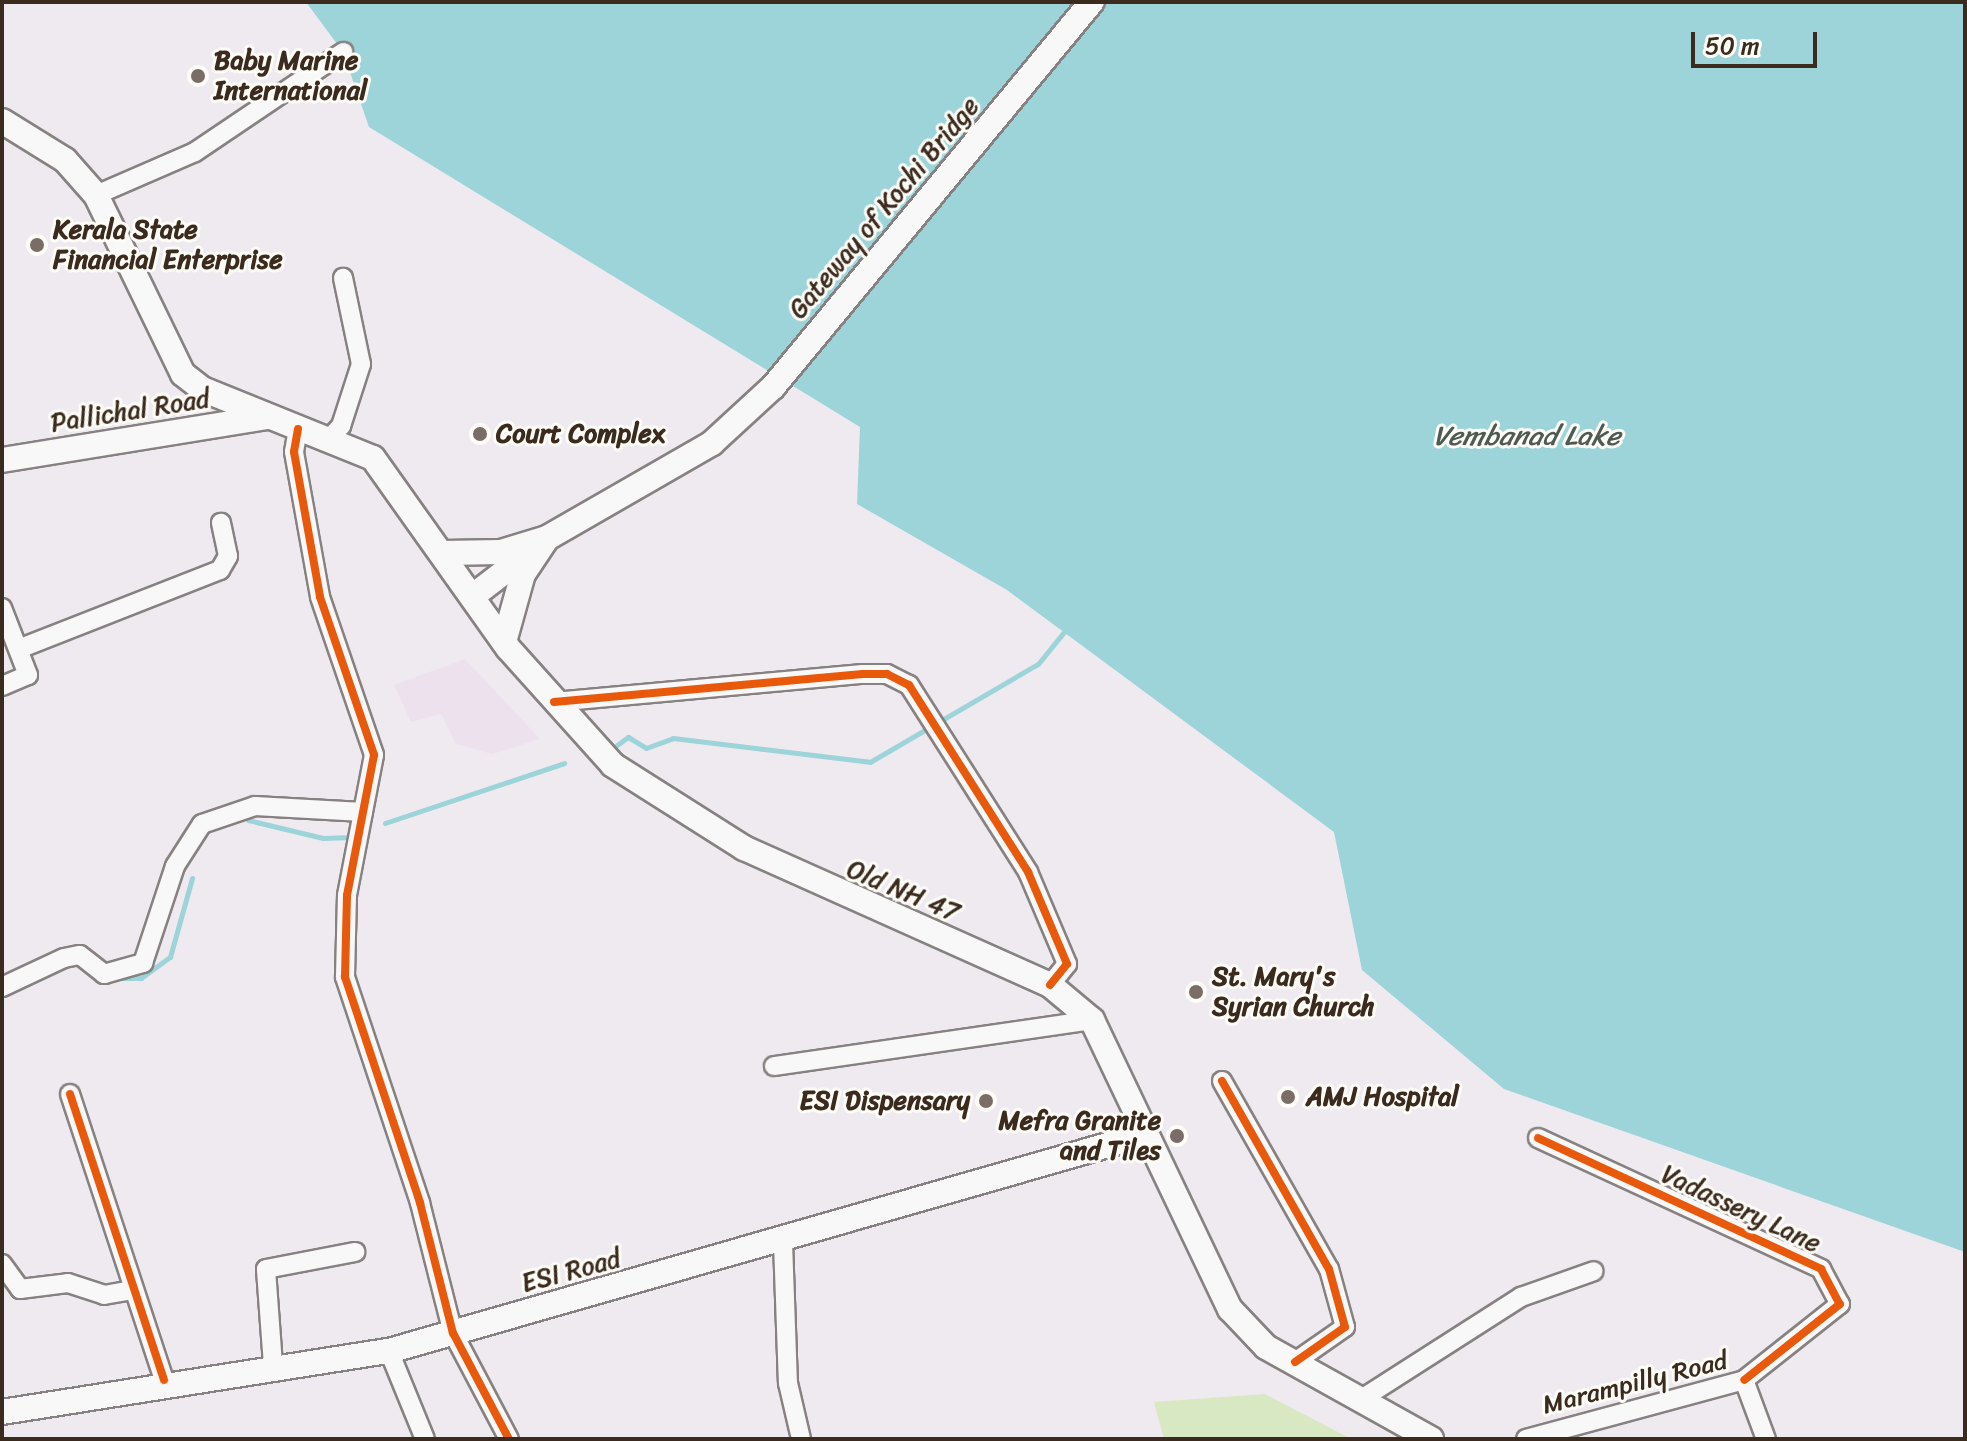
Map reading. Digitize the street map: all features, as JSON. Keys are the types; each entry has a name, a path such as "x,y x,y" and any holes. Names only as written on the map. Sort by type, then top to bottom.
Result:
{"main road":[{"name":"Gateway of Kochi Bridge","path":"547,538 712,443 773,387 1092,2"},
{"name":"Old NH 47","path":"2,121 65,160 96,195 183,374 268,417 373,458 504,642 613,765 744,848 1050,985 1092,1020 1143,1135 1230,1309 1266,1347 1363,1398 1431,1439"},
{"name":"Pallichal Road","path":"2,460 268,417"},
{"path":"443,553 501,552 547,538"},
{"path":"473,596 547,538"},
{"path":"504,642 523,574 547,538"},
{"name":"ESI Road","path":"2,1412 164,1380 389,1351 783,1242 1143,1135"}],"street":[{"path":"96,195 195,152 343,52"},
{"path":"327,441 341,426 361,364 343,278"},
{"path":"298,429 294,452 320,597 374,755 361,840 347,895 345,977 420,1203 453,1333 509,1439"},
{"path":"21,648 220,570 228,556 221,523"},
{"path":"2,608 21,648 28,675 2,686"},
{"path":"554,702 863,674 887,674 909,685 1028,872 1067,964 1050,985"},
{"path":"2,987 64,958 80,955 104,974 143,963 175,866 202,824 255,806 363,812"},
{"path":"774,1066 1092,1020"},
{"path":"1222,1081 1329,1269 1345,1327 1295,1362"},
{"path":"70,1094 164,1380"},
{"name":"Vadassery Lane","path":"1538,1138 1821,1269 1840,1304 1744,1380"},
{"path":"783,1242 788,1383 801,1439"},
{"path":"273,1365 266,1269 355,1252"},
{"path":"2,1264 20,1289 68,1283 104,1295 132,1290"},
{"path":"1363,1398 1521,1297 1594,1271"},
{"path":"389,1351 425,1439"},
{"name":"Marampilly Road","path":"1526,1439 1744,1380 1766,1439"}],"shaded area":[{"path":"465,659 540,739 492,754 456,744 441,714 411,722 394,685"}],"green space":[{"path":"1265,1394 1351,1439 1164,1439 1154,1402"}],"water":[{"name":"Vembanad Lake","path":"306,2 1965,2 1965,1252 1504,1089 1362,970 1334,832 1007,590 857,504 860,427 369,127 343,52"}],"waterway":[{"path":"617,745 628,737 646,748 673,738 870,762 1038,664 1064,632"},
{"path":"385,823 564,763"},
{"path":"248,820 323,838 352,837"},
{"path":"105,978 141,978 170,957 192,878"}],"cycle path":[{"path":"298,429 294,452 320,597 374,755 347,895 345,977 420,1203 453,1333 509,1439"},
{"path":"554,702 863,674 887,674 909,685 1028,872 1067,964 1050,985"},
{"path":"1222,1081 1329,1269 1345,1327 1295,1362"},
{"path":"70,1094 164,1380"},
{"path":"1538,1138 1821,1269 1840,1304 1744,1380"}],"place":[{"name":"Baby Marine International","path":"198,76"},
{"name":"Kerala State Financial Enterprise","path":"37,245"},
{"name":"Court Complex","path":"480,434"},
{"name":"St. Mary's Syrian Church","path":"1196,992"},
{"name":"AMJ Hospital","path":"1288,1097"},
{"name":"ESI Dispensary","path":"986,1101"},
{"name":"Mefra Granite and Tiles","path":"1177,1136"}]}
